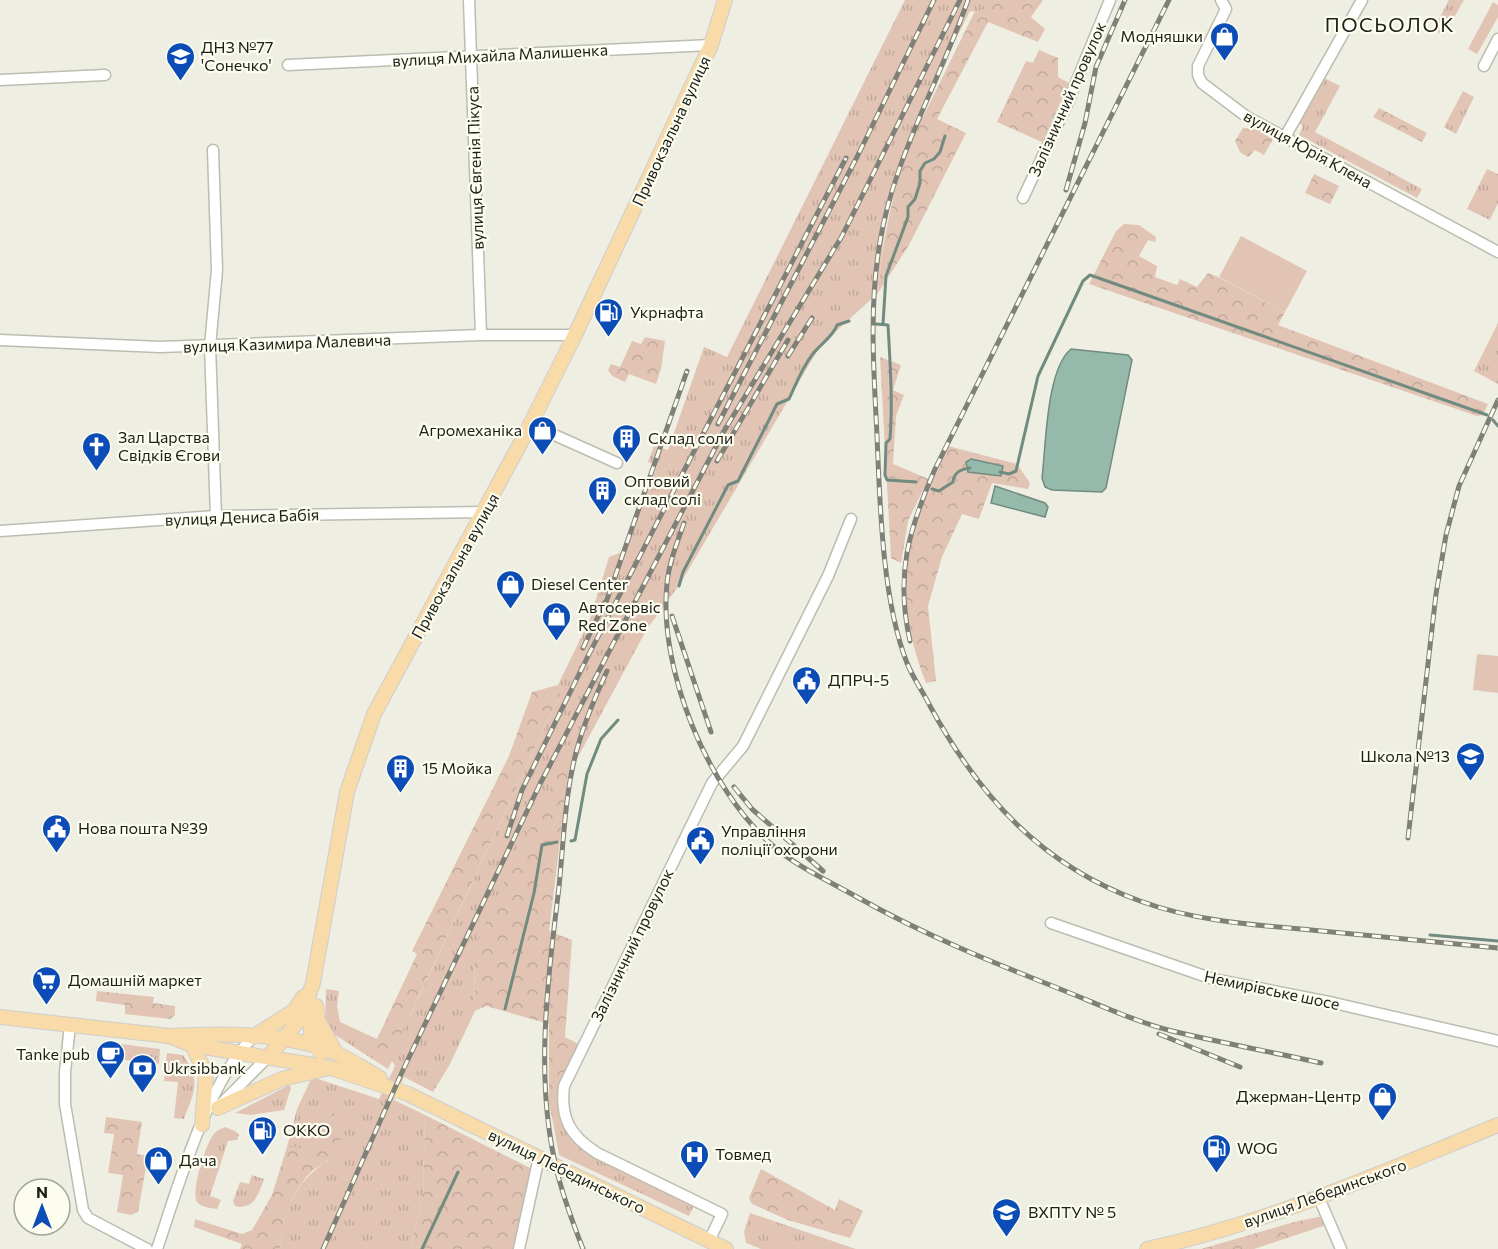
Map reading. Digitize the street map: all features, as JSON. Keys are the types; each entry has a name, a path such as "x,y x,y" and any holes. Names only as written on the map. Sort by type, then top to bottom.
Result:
{"main road":[{"name":"Привокзальна вулиця","path":"269,1056 300,1019 313,983 347,792 374,714 485,512 575,335 711,45 725,0"},
{"path":"253,1038 295,1010 313,983"},
{"path":"218,1108 282,1079 330,1068 316,1047 309,1021 313,983"},
{"path":"313,983 318,1020 336,1053"},
{"path":"0,1017 169,1036"},
{"name":"вулиця Лебединського","path":"169,1036 283,1040 336,1053 408,1094 726,1249"},
{"name":"вулиця Лебединського","path":"169,1036 192,1045 269,1056 330,1068 408,1094"},
{"path":"192,1045 206,1074 202,1125"},
{"name":"вулиця Лебединського","path":"1147,1249 1190,1240 1319,1198 1498,1125"}],"street":[{"name":"вулиця Євгенія Пікуса","path":"469,0 482,335"},
{"name":"Залізничний провулок","path":"1023,198 1068,102 1110,0"},
{"name":"вулиця Юрія Клена","path":"1221,0 1226,9 1198,66 1198,75 1202,83 1247,117 1498,252"},
{"path":"1285,137 1362,0"},
{"path":"1484,66 1498,39"},
{"name":"вулиця Михайла Малишенка","path":"288,65 711,45"},
{"path":"0,80 105,75"},
{"path":"213,150 217,270 210,346 216,516"},
{"name":"вулиця Казимира Малевича","path":"0,340 160,347 482,335 575,335"},
{"path":"530,424 617,463"},
{"name":"вулиця Дениса Бабія","path":"0,531 216,516 485,512"},
{"name":"Залізничний провулок","path":"709,1241 722,1214 597,1153 580,1141 564,1117 564,1086 712,783 743,747 828,576 851,519"},
{"name":"Немирівське шосе","path":"1051,923 1213,979 1334,1003 1498,1041"},
{"path":"70,1025 65,1072 65,1104 83,1210 88,1218 147,1249"},
{"name":"Привокзальна вулиця","path":"157,1249 216,1092 238,1052 253,1038"},
{"name":"Привокзальна вулиця","path":"202,1125 269,1056"},
{"path":"519,1249 539,1157"},
{"path":"1319,1198 1341,1249"}],"green space":[{"path":"905,0 998,0 986,14 970,11 919,117 902,161 892,198 884,238 878,293 820,346 680,584 647,629 474,950 475,1011 449,1066 433,1092 404,1077 394,1100 425,1115 423,1195 410,1249 280,1249 283,1223 292,1199 307,1178 328,1161 314,1143 305,1155 298,1147 287,1147 297,1109 312,1077 379,1099 395,1066 392,1061 388,1069 332,1033 325,1022 326,989 339,991 337,1006 340,1022 377,1039 377,1051 408,1020 563,688 558,685 590,619 609,557 622,552 657,466 648,462 654,446 668,450 704,347 727,357"},
{"path":"988,0 1043,0 1031,17 1045,29 1038,42 988,22 937,119 966,133 909,245 878,293 883,246 892,203 919,115 923,117 974,13 984,9"},
{"path":"1449,0 1464,0 1444,35 1433,30"},
{"path":"1493,2 1498,5 1498,17 1477,54 1468,49"},
{"path":"1039,50 1058,58 1058,77 1069,83 1042,142 997,122 1026,61 1033,63"},
{"path":"1324,78 1340,86 1315,132 1422,189 1417,198 1299,135 1303,126 1299,123"},
{"path":"1463,91 1474,97 1456,134 1444,127"},
{"path":"1379,108 1427,133 1422,142 1373,117"},
{"path":"1243,128 1255,129 1273,139 1264,155 1255,150 1248,157 1240,152 1235,141"},
{"path":"1487,169 1498,174 1498,203 1490,220 1467,209"},
{"path":"1314,174 1339,186 1330,204 1305,193"},
{"path":"1124,224 1139,225 1156,237 1155,242 1148,240 1139,256 1157,266 1155,277 1177,285 1180,279 1197,287 1208,273 1218,277 1285,312 1278,325 1488,404 1483,415 1477,416 1089,284 1116,231"},
{"path":"1241,236 1307,271 1285,312 1219,277"},
{"path":"1498,323 1498,384 1474,371"},
{"path":"645,337 665,341 661,369 656,384 629,374 625,382 612,376 608,370 611,364 620,367 632,341 641,344"},
{"path":"880,357 901,365 893,390 904,395 896,416 893,464 931,480 948,446 1017,464 1030,483 1028,489 992,483 979,519 962,514 942,557 928,606 936,681 926,683 911,634 906,586 912,539 928,490 924,488 908,521 901,563 891,558"},
{"path":"1477,654 1498,656 1498,693 1473,690"},
{"path":"558,685 563,688 390,1058 377,1051 377,1039 417,954 412,951 509,756 532,692"},
{"path":"562,765 569,767 549,931 572,940 565,1037 582,1046 569,1073 564,1117 553,1122 549,1104 549,1024 486,1006 475,1011 474,950 492,907"},
{"path":"97,991 154,997 153,1003 175,1006 175,1015 170,1019 125,1014 125,1005 96,1001"},
{"path":"105,1042 160,1049 159,1064 109,1058 105,1053"},
{"path":"167,1053 183,1055 193,1072 193,1094 184,1119 174,1118 178,1082 164,1081"},
{"path":"289,1085 291,1088 284,1110 251,1115 235,1113"},
{"path":"318,1108 334,1113 345,1123 343,1133 330,1158 311,1172 293,1198 282,1228 280,1249 240,1249 242,1244 194,1227 195,1219 242,1234 252,1230 272,1195 287,1147 298,1147 305,1155 314,1143"},
{"path":"425,1115 536,1171 519,1249 410,1249 423,1195"},
{"path":"106,1117 142,1122 137,1154 148,1156 138,1212 131,1215 117,1212 123,1175 108,1173 114,1134 104,1133"},
{"path":"564,1117 580,1141 696,1201 689,1216 559,1155 553,1122"},
{"path":"225,1127 239,1135 237,1140 228,1141 210,1196 221,1200 217,1209 207,1208 200,1205 196,1198 197,1180 210,1140 215,1132"},
{"path":"761,1169 835,1210 839,1199 863,1211 850,1238 788,1220 752,1204 749,1198"},
{"path":"252,1175 264,1179 258,1195 247,1206 235,1206 233,1201 240,1182 249,1184"},
{"path":"750,1213 856,1249 761,1249 746,1243 744,1232"},
{"path":"1328,1215 1332,1223 1254,1249 1201,1249 1294,1222"}],"shaded area":[{"path":"1071,349 1128,355 1132,360 1106,488 1102,492 1052,490 1045,487 1042,478 1052,391 1056,374"},
{"path":"971,459 1003,466 1001,476 968,472 966,462"},
{"path":"995,486 1045,503 1048,507 1045,517 991,503"}],"waterway":[{"path":"883,324 886,276 908,217 908,207 915,199 920,183 920,171 925,163 934,159 940,152 945,136"},
{"path":"1000,472 1009,474 1016,471 1038,376 1083,281 1090,275 1487,415"},
{"path":"679,586 683,572 728,485 738,481 777,404 789,399 808,360 833,333 837,325 849,321"},
{"path":"876,324 888,325 891,411 890,439 886,443 885,475 887,480 916,482"},
{"path":"1493,420 1498,426"},
{"path":"932,489 939,491 953,482 959,472 970,468"},
{"path":"571,841 575,840 587,774 601,739 618,720"},
{"path":"505,1009 534,893 542,845 557,842"},
{"path":"1430,935 1498,941"},
{"path":"422,1249 458,1172"}],"railway":[{"path":"718,424 857,157 934,0"},
{"path":"323,1249 403,1070 540,784 724,431 842,236 960,0"},
{"path":"968,0 894,184 879,248 874,295 879,492 887,581 899,638 915,680 949,739 992,798 1016,824 1043,847 1072,868 1105,886 1160,908 1203,918 1498,948"},
{"path":"1066,190 1085,123 1096,67 1125,0"},
{"path":"910,641 906,617 904,573 912,532 926,491 1169,0"},
{"path":"507,836 522,790 588,656 846,158"},
{"path":"788,356 812,318"},
{"path":"717,461 788,340"},
{"path":"603,611 687,371"},
{"path":"1408,838 1436,594 1446,535 1459,486 1498,400"},
{"path":"684,523 671,560 667,583 666,616 670,652 679,688 692,725 727,792 748,821 772,845 813,873 908,924 1118,1013 1172,1031 1321,1063"},
{"path":"583,648 605,602"},
{"path":"672,616 711,732"},
{"path":"583,1249 563,1193 553,1156 545,1079 545,1041 550,964 571,775 583,730 607,671"},
{"path":"734,787 752,809 823,871"},
{"path":"1159,1034 1240,1067"}],"place":[{"name":"Модняшки","path":"1224,62"},
{"name":"ДНЗ №77 'Сонечко'","path":"180,82"},
{"name":"Укрнафта","path":"609,338"},
{"name":"Агромеханіка","path":"543,456"},
{"name":"Склад соли","path":"627,464"},
{"name":"Зал Царства Свідків Єгови","path":"97,472"},
{"name":"Оптовий склад солі","path":"603,516"},
{"name":"Diesel Center","path":"510,610"},
{"name":"Автосервіс Red Zone","path":"557,642"},
{"name":"ДПРЧ-5","path":"807,706"},
{"name":"Школа №13","path":"1471,782"},
{"name":"15 Мойка","path":"401,794"},
{"name":"Нова пошта №39","path":"57,854"},
{"name":"Управління поліції охорони","path":"700,866"},
{"name":"Домашній маркет","path":"47,1006"},
{"name":"Tanke pub","path":"111,1080"},
{"name":"Ukrsibbank","path":"142,1094"},
{"name":"Джерман-Центр","path":"1382,1122"},
{"name":"ОККО","path":"262,1156"},
{"name":"WOG","path":"1216,1174"},
{"name":"Товмед","path":"694,1180"},
{"name":"Дача","path":"158,1186"},
{"name":"ВХПТУ № 5","path":"1007,1238"}],"district":[{"name":"ПОСЬОЛОК","path":"1390,25"}]}
